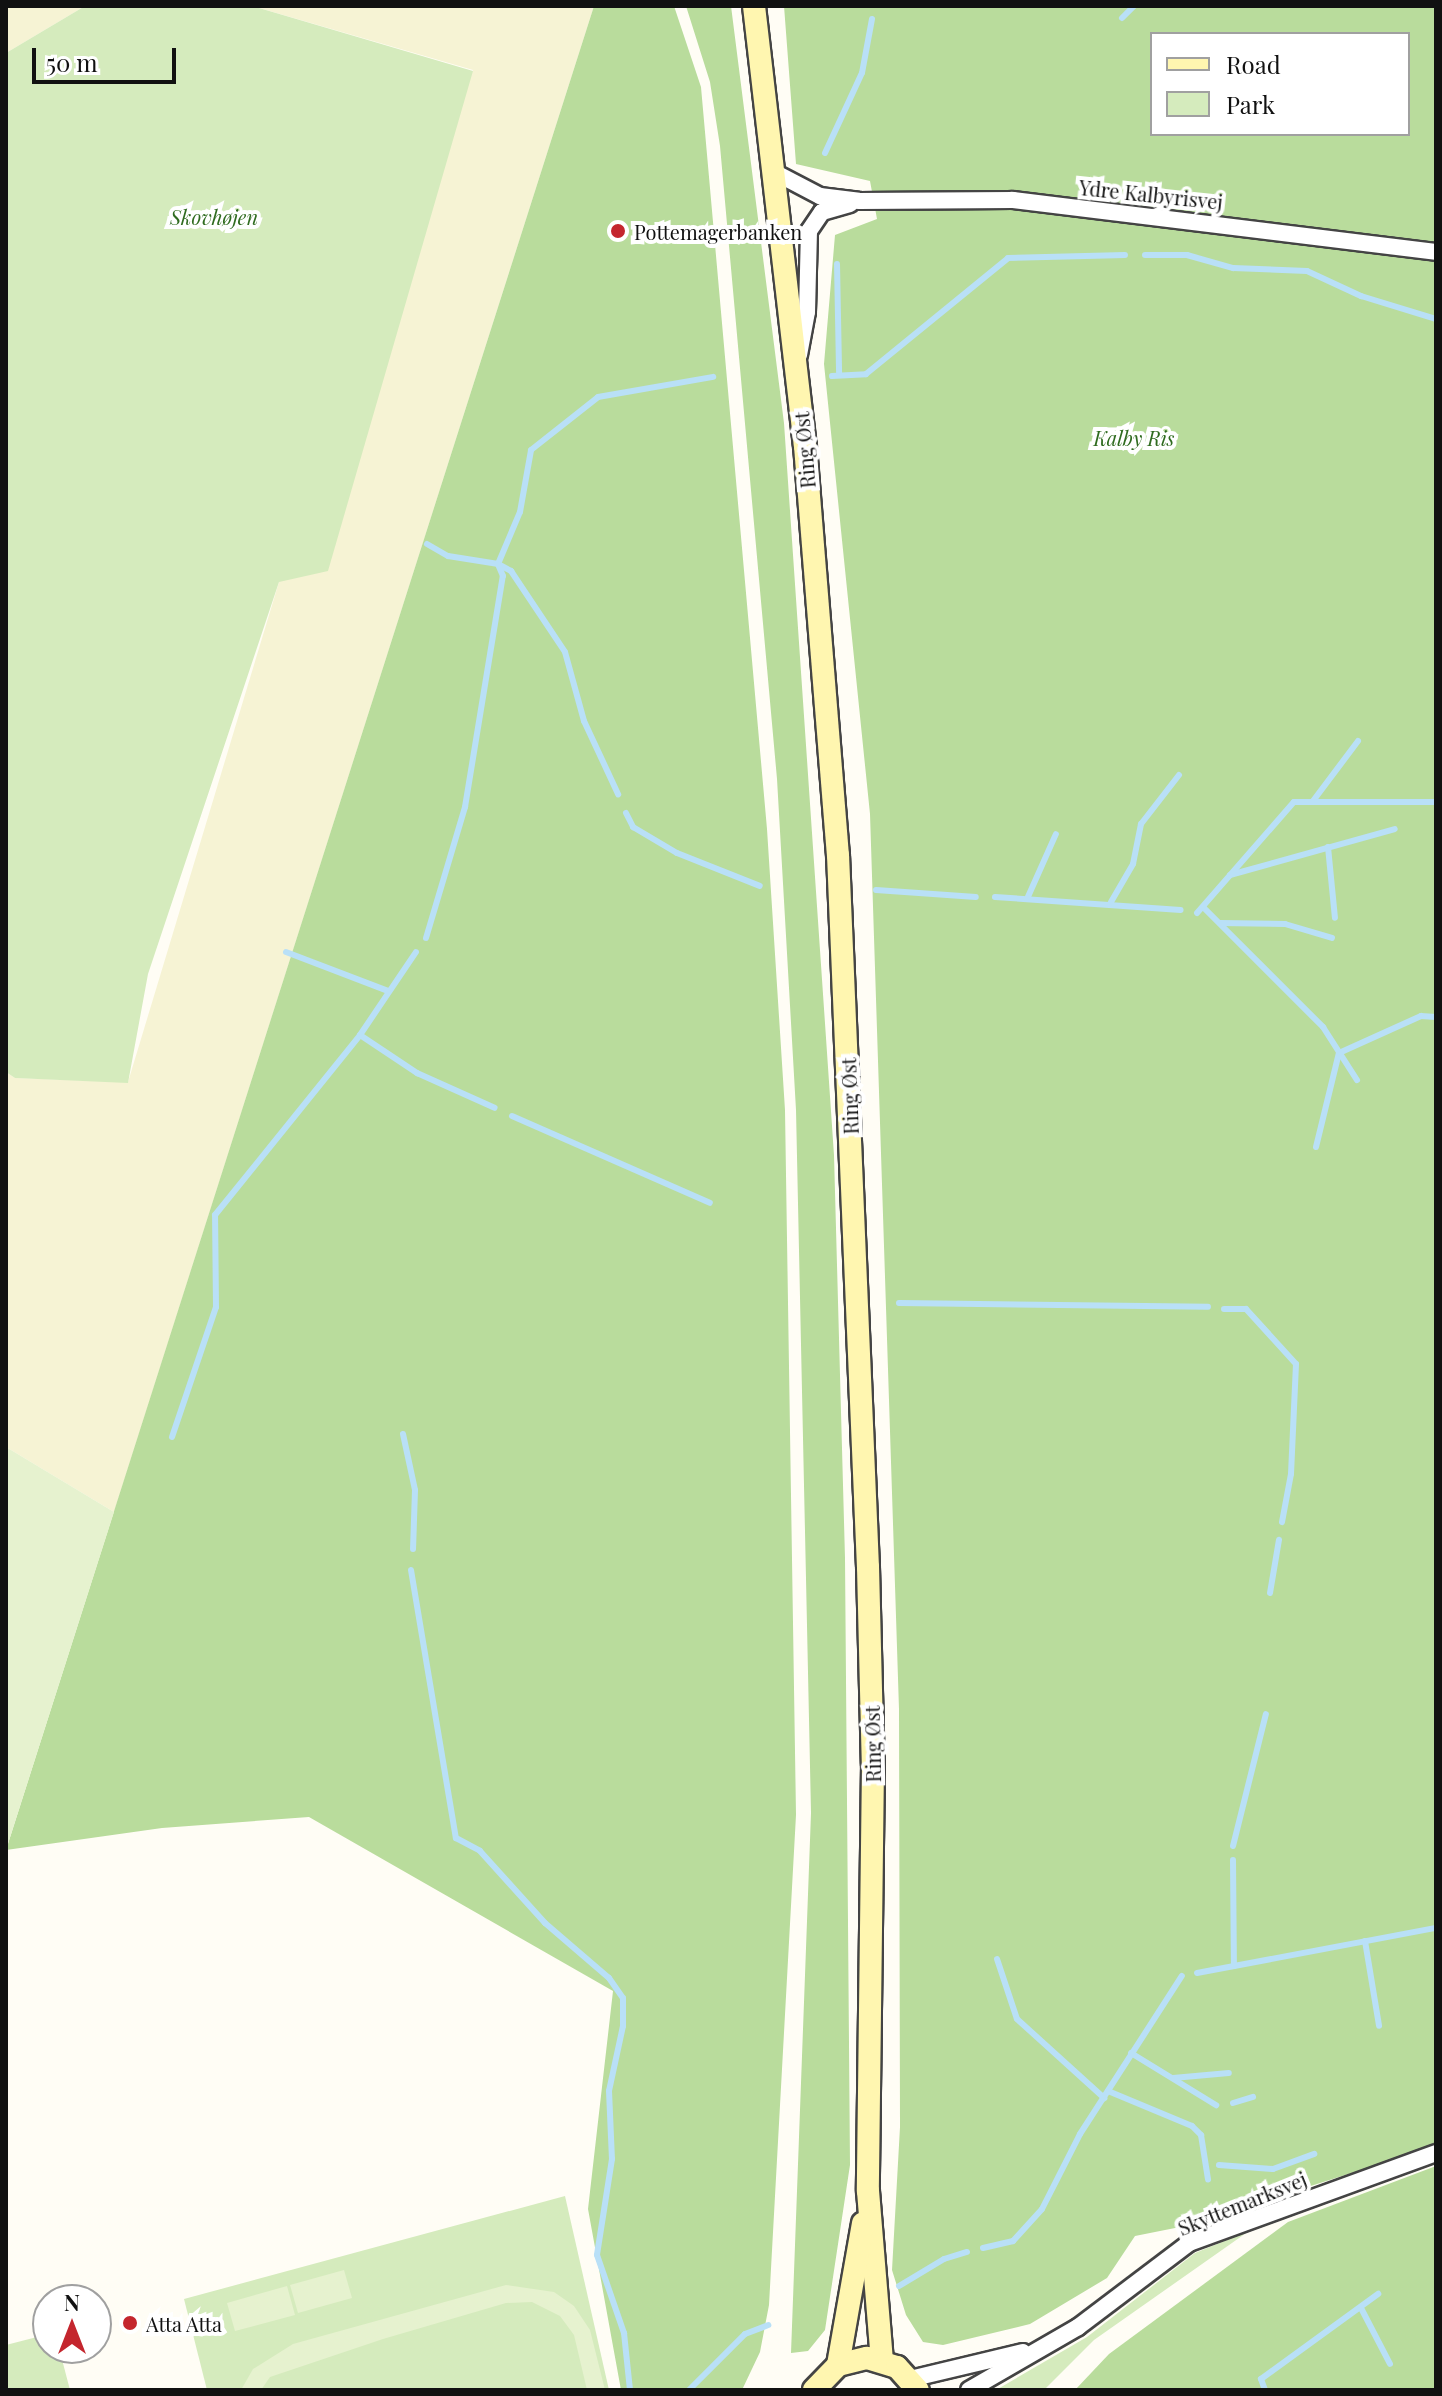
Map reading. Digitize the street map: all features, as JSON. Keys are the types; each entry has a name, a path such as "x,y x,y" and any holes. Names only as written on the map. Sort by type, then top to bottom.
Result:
{"main road":[{"name":"Ring Øst","path":"754,6 796,372 838,855 867,1535 873,1765 868,2191 882,2360"},
{"name":"Ring Øst","path":"838,2365 868,2191"},
{"path":"814,2390 838,2365 867,2358 882,2360 914,2384"}],"street":[{"name":"Ydre Kalbyrisvej","path":"774,172 820,196 859,201 1013,200 1436,252"},
{"name":"Ydre Kalbyrisvej","path":"796,372 807,312 809,231 822,212 859,201"},
{"name":"Skyttemarksvej","path":"969,2390 1078,2327 1189,2243 1436,2153"},
{"name":"Skyttemarksvej","path":"914,2384 1040,2348"}],"shaded area":[{"path":"6,6 85,6 6,53"},
{"path":"252,6 594,6 114,1512 6,1447 6,1072 15,1078 128,1082 279,582 473,70"}],"green space":[{"name":"Skovhøjen","path":"85,6 252,6 473,71 328,571 279,582 148,974 128,1083 15,1078 6,1072 6,53"},
{"path":"594,6 674,6 701,87 767,829 785,1110 796,1815 769,2305 760,2352 742,2390 621,2390 588,2209 613,1991 309,1817 162,1828 6,1850"},
{"path":"686,6 731,6 784,423 834,1155 845,1558 850,2165 825,2330 808,2351 791,2353 811,1813 796,1110 777,779 720,146 710,82"},
{"name":"Kalby Ris","path":"784,6 1436,6 1436,2146 1185,2226 1135,2236 1107,2278 1030,2324 943,2345 923,2342 906,2315 892,2270 900,2127 899,1709 870,814 824,364 835,235 877,219 870,181 796,164"},
{"path":"6,1447 114,1512 6,1850"},
{"path":"1436,2166 1436,2390 1075,2390 1109,2354 1288,2222"},
{"path":"565,2196 609,2390 207,2390 184,2299"},
{"path":"1249,2231 1094,2340 1044,2390 996,2390 1087,2337 1195,2253"},
{"path":"344,2270 352,2298 298,2313 290,2285"},
{"path":"506,2285 554,2292 574,2306 590,2330 605,2390 587,2390 574,2335 560,2316 532,2302 506,2303 383,2339 270,2377 261,2390 241,2390 253,2369 293,2344"},
{"path":"287,2286 295,2315 235,2331 227,2303"},
{"path":"32,2338 32,2364 63,2364 70,2390 6,2390 6,2345"}],"waterway":[{"path":"1122,18 1134,6"},
{"path":"825,153 862,73 872,19"},
{"path":"832,376 866,374 1008,258 1125,255"},
{"path":"1145,255 1187,255 1233,268 1307,271 1361,296 1436,319"},
{"path":"837,264 839,373"},
{"path":"427,544 448,556 498,564 520,512 531,450 598,397 713,377"},
{"path":"498,564 511,571 565,652 584,721 618,794"},
{"path":"426,938 465,807 503,576 498,564"},
{"path":"1313,801 1358,741"},
{"path":"1111,902 1133,864 1141,824 1179,775"},
{"path":"1197,913 1294,802 1436,802"},
{"path":"626,813 633,827 677,853 760,886"},
{"path":"1230,875 1395,829"},
{"path":"1027,899 1056,834"},
{"path":"1328,847 1335,918"},
{"path":"876,890 976,897"},
{"path":"995,897 1181,910"},
{"path":"1203,907 1323,1027 1357,1080"},
{"path":"1220,923 1285,924 1332,938"},
{"path":"286,952 388,991"},
{"path":"172,1437 216,1307 215,1215 360,1035 416,952"},
{"path":"1316,1147 1339,1053 1421,1016 1436,1017"},
{"path":"360,1035 417,1073 495,1108"},
{"path":"512,1116 710,1203"},
{"path":"899,1303 1208,1307"},
{"path":"1224,1309 1246,1309 1296,1364 1291,1474 1282,1522"},
{"path":"403,1434 415,1490 413,1549"},
{"path":"1270,1593 1279,1540"},
{"path":"411,1570 456,1838 480,1851 545,1923 609,1978 623,1998 623,2026 609,2091 612,2159 597,2255 624,2333 630,2390"},
{"path":"1233,1846 1266,1714"},
{"path":"1233,1860 1234,1966"},
{"path":"1197,1973 1436,1928"},
{"path":"1365,1941 1379,2026"},
{"path":"997,1959 1017,2019 1104,2098"},
{"path":"983,2248 1013,2241 1042,2209 1080,2134 1182,1976"},
{"path":"1131,2053 1216,2105"},
{"path":"1173,2078 1229,2073"},
{"path":"1108,2091 1192,2126 1201,2135 1208,2179"},
{"path":"1233,2103 1253,2097"},
{"path":"1219,2165 1273,2169 1314,2154"},
{"path":"899,2286 944,2259 967,2252"},
{"path":"1265,2390 1261,2379 1378,2294"},
{"path":"1361,2308 1390,2364"},
{"path":"689,2390 745,2334 768,2325"}],"place":[{"name":"Pottemagerbanken","path":"618,231"},
{"name":"Atta Atta","path":"130,2323"}]}
